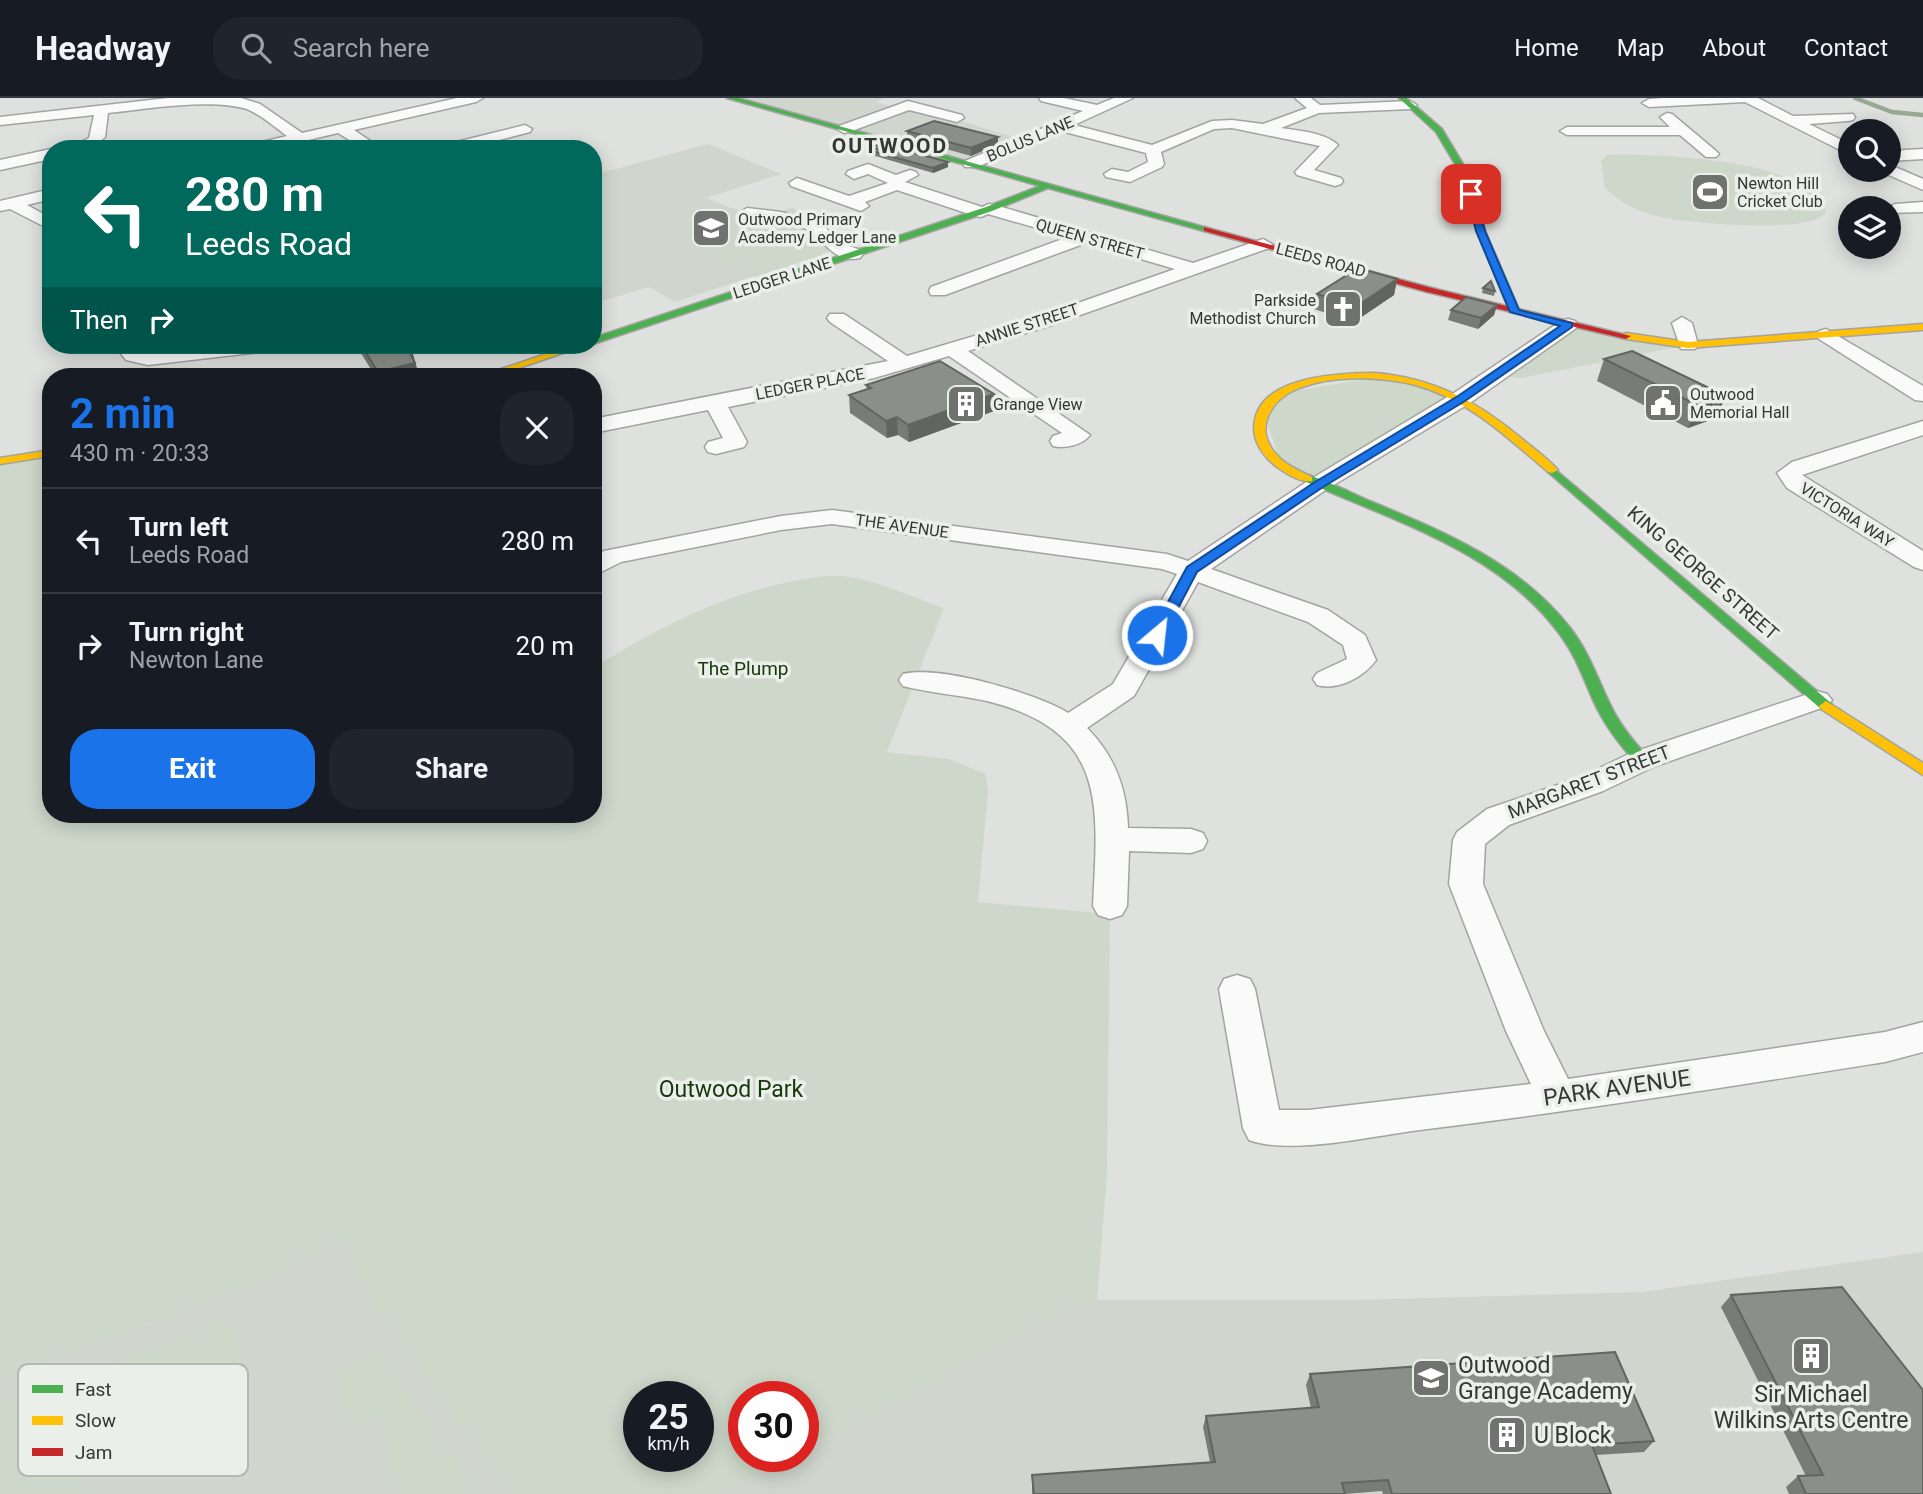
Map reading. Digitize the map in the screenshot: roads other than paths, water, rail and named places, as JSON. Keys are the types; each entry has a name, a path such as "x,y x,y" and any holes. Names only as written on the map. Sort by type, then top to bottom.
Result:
{"street":[{"path":"286,140 476,98"},
{"name":"LEEDS ROAD","path":"730,98 844,129 937,164 971,164 1515,312 1623,336 1688,345 1923,327"},
{"path":"1046,98 1098,110"},
{"name":"BOLUS LANE","path":"971,164 1126,98"},
{"path":"1302,98 1317,109"},
{"path":"1645,100 1747,98 1838,144"},
{"path":"3,116 101,110 121,103 230,99 254,107 299,137"},
{"path":"1645,100 1711,154"},
{"path":"1264,129 1317,109 1406,102 1439,131 1465,174 1481,231 1515,312"},
{"path":"844,129 908,106 957,118"},
{"path":"97,140 101,110"},
{"path":"1791,120 1846,116"},
{"path":"1060,126 1153,150 1212,125 1232,124 1320,140 1330,145 1303,172 1335,181"},
{"path":"340,128 360,140"},
{"path":"481,140 525,129"},
{"path":"1567,131 1684,131"},
{"path":"1112,174 1130,177 1156,164 1153,150"},
{"path":"1901,155 1923,154"},
{"path":"0,165 42,156"},
{"path":"854,174 867,169 897,180 937,164"},
{"path":"1901,175 1923,185"},
{"name":"QUEEN STREET","path":"797,183 854,204 897,185 1191,268"},
{"name":"LEDGER LANE","path":"602,338 985,211 1048,185"},
{"path":"6,204 42,196"},
{"path":"6,204 42,221"},
{"path":"1901,209 1923,207"},
{"path":"747,213 781,217 815,228 833,246 854,254"},
{"path":"938,291 1086,237"},
{"name":"ANNIE STREET","path":"952,349 1045,321 1263,244"},
{"name":"LEDGER PLACE","path":"837,318 904,363"},
{"path":"1682,323 1688,345"},
{"path":"1069,726 1124,690 1192,570 1319,484 1462,398 1568,325"},
{"path":"1826,335 1923,395"},
{"name":"ANNIE STREET","path":"952,349 1079,435 1061,441"},
{"name":"LEDGER PLACE","path":"602,424 861,374 952,349"},
{"path":"131,354 148,359 191,354"},
{"path":"504,368 537,354"},
{"name":"KING GEORGE STREET","path":"1319,484 1282,466 1263,449 1258,428 1262,409 1280,393 1309,382 1343,376 1418,382 1462,398 1497,423 1817,700 1923,770"},
{"path":"715,403 736,442 716,447"},
{"name":"VICTORIA WAY","path":"1923,428 1800,467 1789,473 1795,483 1923,562"},
{"path":"0,461 42,454"},
{"path":"1319,484 1422,528 1497,566 1546,607 1574,643 1616,728 1642,760"},
{"name":"THE AVENUE","path":"603,562 781,523 832,517 1167,562 1318,616 1355,641 1362,660 1354,668 1327,679"},
{"path":"914,680 953,675 1031,706 1069,726 1091,749 1104,772 1109,796 1112,839 1110,906"},
{"name":"MARGARET STREET","path":"1557,1097 1525,1031 1466,884 1469,840 1498,817 1592,784 1642,760 1817,700"},
{"path":"1112,839 1191,841"},
{"name":"PARK AVENUE","path":"1237,989 1264,1129 1309,1127 1557,1097 1885,1047 1923,1037"}],"waterway":[{"path":"1855,98 1892,112 1923,115"}],"place":[{"name":"Newton Hill Cricket Club","path":"1710,192"},
{"name":"Outwood Primary Academy Ledger Lane","path":"711,228"},
{"name":"Parkside Methodist Church","path":"1343,309"},
{"name":"Outwood Memorial Hall","path":"1663,403"},
{"name":"Grange View","path":"966,404"},
{"name":"Sir Michael Wilkins Arts Centre","path":"1811,1356"},
{"name":"Outwood Grange Academy","path":"1431,1378"},
{"name":"U Block","path":"1507,1435"}],"district":[{"name":"OUTWOOD","path":"890,146"}],"park label":[{"name":"The Plump","path":"743,668"},
{"name":"Outwood Park","path":"731,1089"}]}
